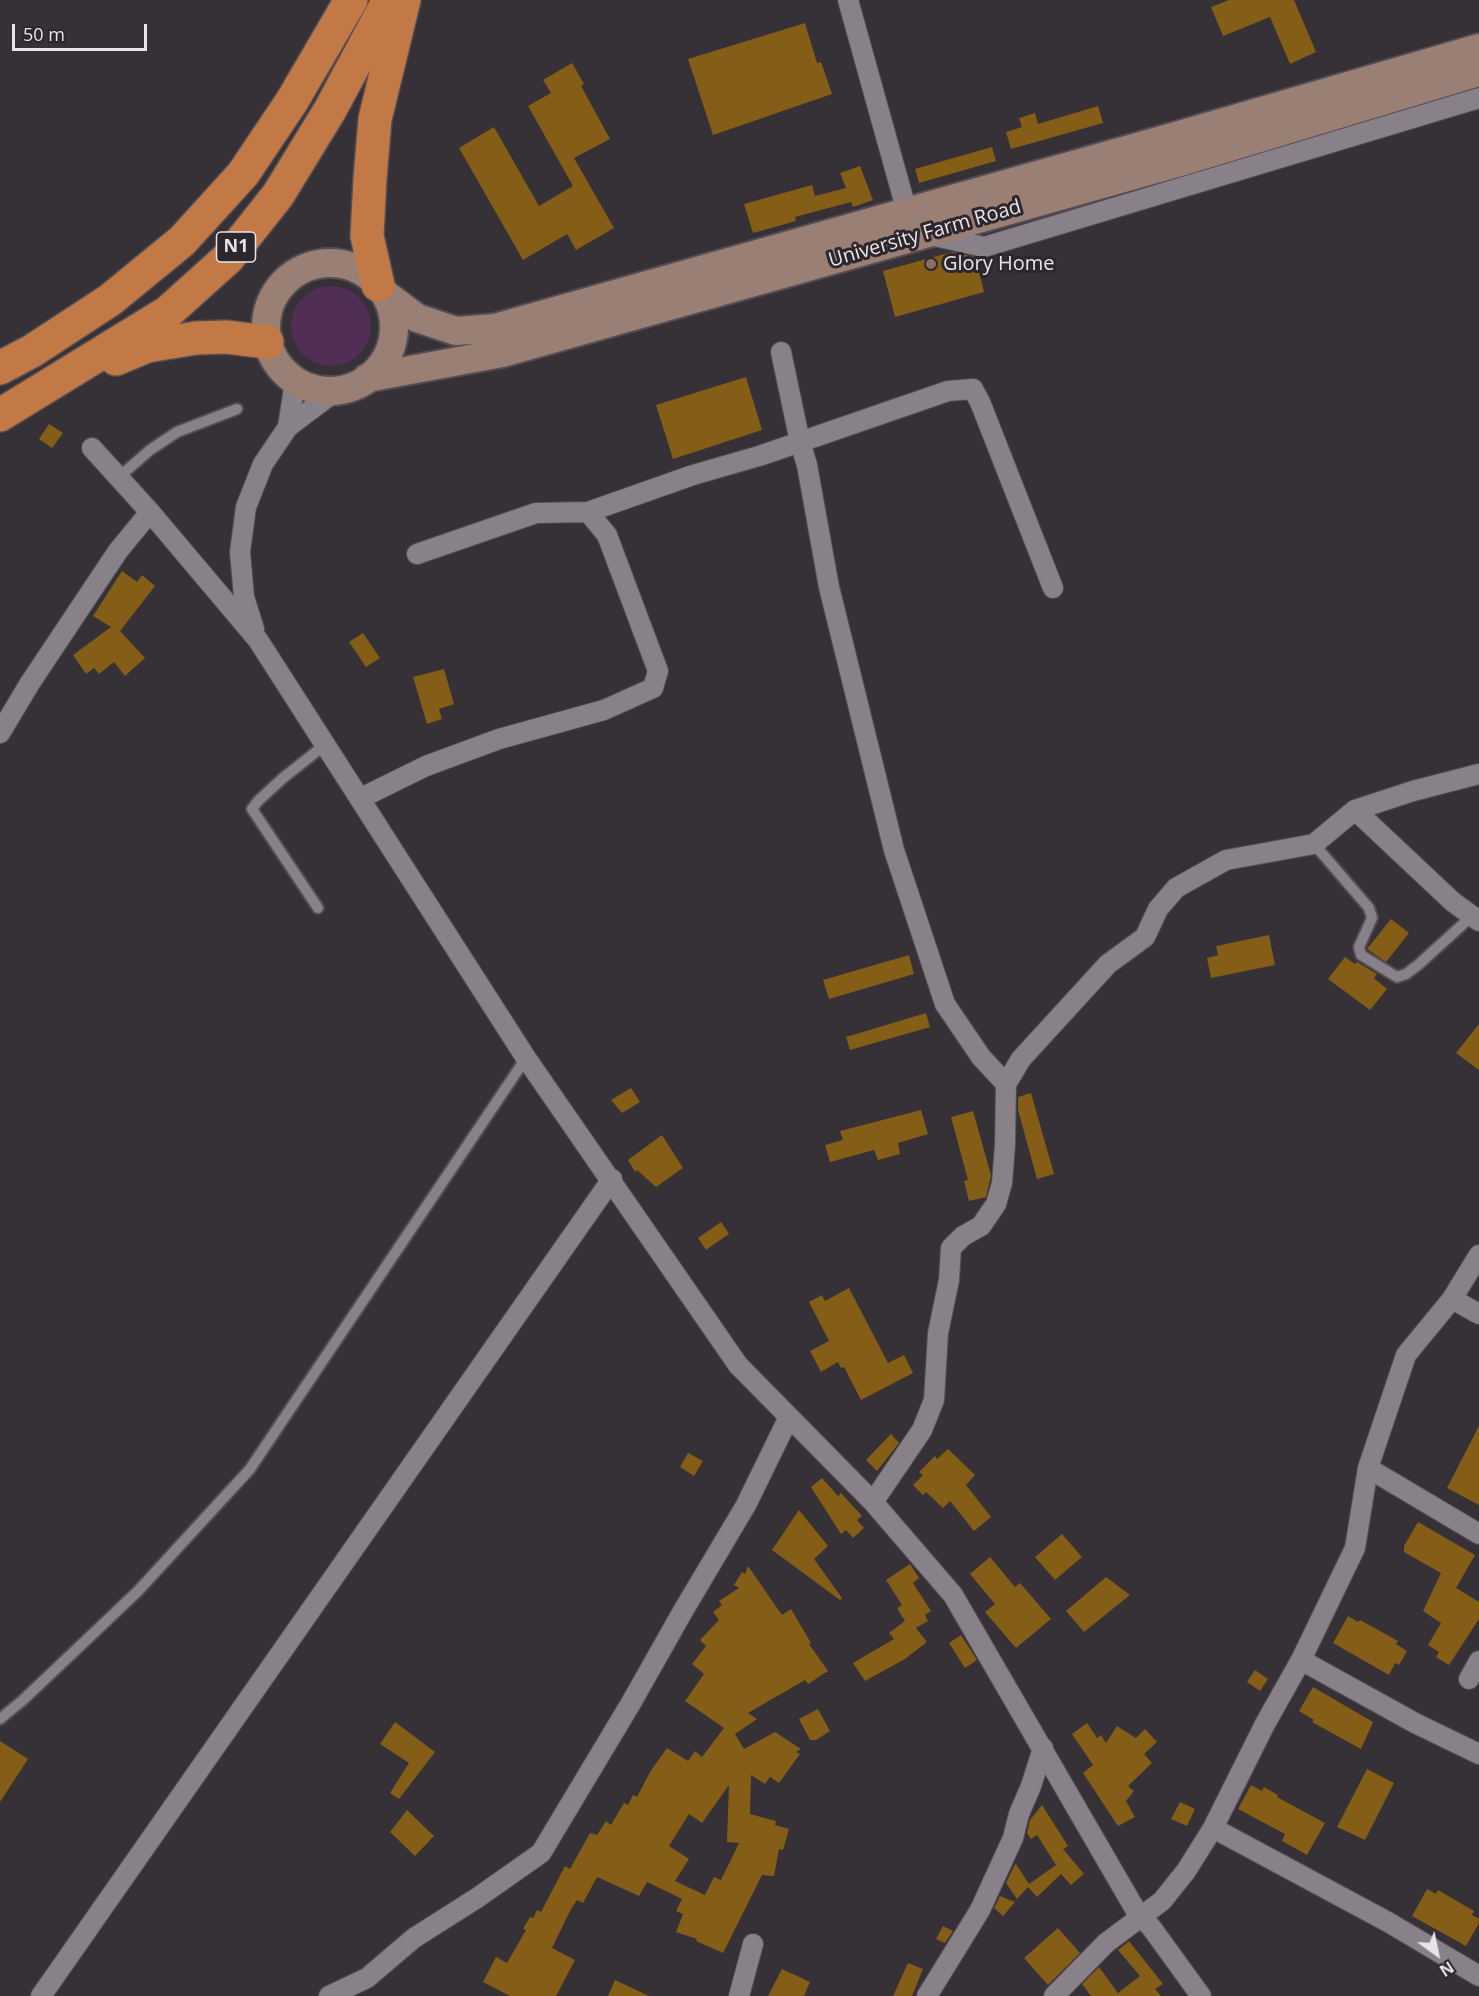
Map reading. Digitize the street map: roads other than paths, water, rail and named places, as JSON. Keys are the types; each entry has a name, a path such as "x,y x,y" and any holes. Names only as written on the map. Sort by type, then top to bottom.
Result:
{"highway":[{"name":"N1","path":"0,368 32,351 110,300 182,241 243,174 292,101 351,0"},
{"name":"N1","path":"0,415 168,312 228,258 278,195 330,110 389,0"},
{"path":"381,289 368,236 369,179 375,118 404,0"},
{"path":"0,438 35,408 98,368 147,346 196,338 226,337 267,342"}],"street":[{"path":"848,0 916,223 984,247 1479,98"},
{"name":"University Farm Road","path":"367,378 502,353 1479,48"},
{"name":"University Farm Road","path":"381,289 417,318 456,330 495,328 916,223 1176,163 1479,72"},
{"path":"336,263 355,268 368,275 381,289 393,316 392,340 383,361 367,378 352,386 337,390 315,389 295,381 282,370 267,342 265,322 270,302 281,285 296,272 315,264 336,263"},
{"path":"781,352 807,465 829,587 894,850 945,1004 981,1057 1006,1084"},
{"path":"288,427 295,381"},
{"path":"417,554 536,513 588,512 948,391 973,389 1053,588"},
{"path":"258,640 243,597 240,552 246,507 262,464 288,427 337,390"},
{"path":"92,448 150,512 258,640 526,1058 612,1179 738,1365 873,1502 953,1595 1139,1917 1151,1927 1201,1996"},
{"path":"0,733 118,551 150,512"},
{"path":"361,798 426,766 499,739 604,710 653,688 658,671 607,536 588,512"},
{"path":"873,1502 922,1430 934,1400 938,1333 949,1280 951,1248 963,1236 981,1226 996,1204 1002,1183 1006,1136 1006,1084 1021,1059 1108,964 1145,937 1158,909 1176,888 1226,860 1314,844 1355,810 1413,791 1479,774"},
{"path":"1355,810 1453,902 1475,919"},
{"path":"42,1996 612,1179"},
{"path":"1054,1996 1106,1943 1162,1901 1186,1871 1213,1828 1265,1724 1301,1660 1355,1548 1368,1468 1406,1355 1452,1299 1479,1255"},
{"path":"1452,1299 1479,1314"},
{"path":"329,1996 367,1978 414,1938 541,1853 746,1505 789,1417"},
{"path":"1368,1468 1479,1534"},
{"path":"1301,1660 1414,1723 1479,1754"},
{"path":"1469,1680 1479,1661"},
{"path":"927,1996 980,1910 1013,1838 1042,1748"},
{"path":"1213,1828 1388,1922 1479,1976"},
{"path":"739,1996 753,1944"}],"lane":[{"path":"119,477 150,450 177,432 237,409"},
{"path":"318,908 252,809 283,778 326,744"},
{"path":"1314,844 1369,908 1372,918 1359,947 1361,955 1397,977 1406,974 1475,919"},
{"path":"0,1719 138,1591 250,1469 526,1058"}],"place":[{"name":"Glory Home","path":"931,264"}]}
